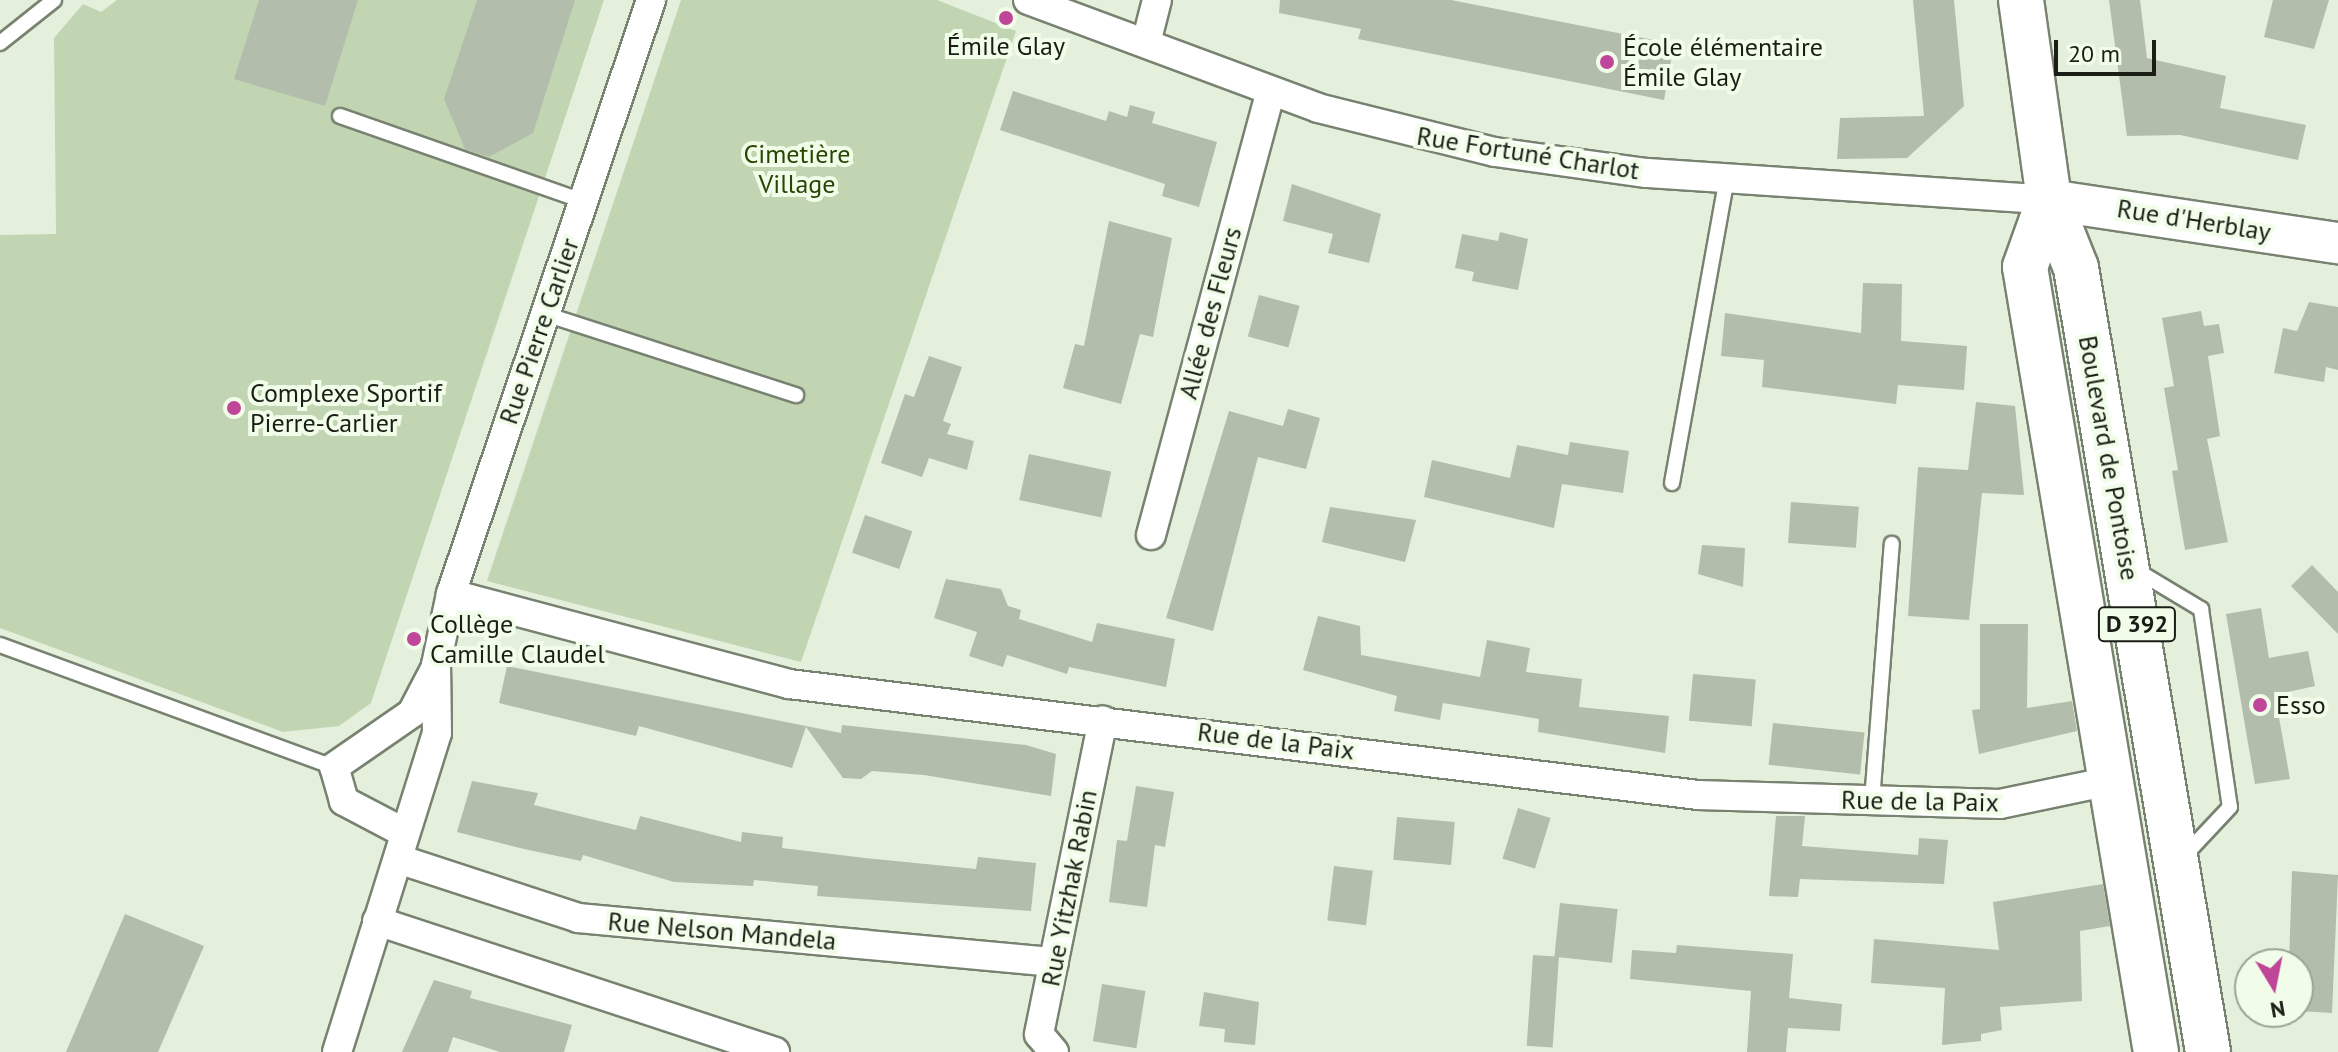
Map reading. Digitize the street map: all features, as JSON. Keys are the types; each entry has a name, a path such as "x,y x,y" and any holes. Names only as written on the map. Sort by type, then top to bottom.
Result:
{"main road":[{"name":"Boulevard de Pontoise","path":"2021,0 2049,200 2076,268 2179,862 2208,1052"},
{"name":"Boulevard de Pontoise","path":"2049,200 2025,267 2156,1052"},
{"name":"Rue d'Herblay","path":"2049,200 2338,243"}],"street":[{"name":"Rue Pierre Carlier","path":"337,1052 437,733 436,665 451,594 651,0"},
{"name":"Rue Fortuné Charlot","path":"1028,0 1271,91 1378,126 1495,152 1727,178 2049,200"},
{"path":"1146,43 1157,0"},
{"name":"Allée des Fleurs","path":"1151,535 1271,91"},
{"name":"Rue de la Paix","path":"451,594 789,684 1698,795 2000,804 2110,781"},
{"name":"Rue Pierre Carlier","path":"334,767 412,713 436,665"},
{"name":"Rue Yitzhak Rabin","path":"1054,1052 1039,1034 1103,720"},
{"path":"334,767 344,801 400,845"},
{"name":"Rue Nelson Mandela","path":"400,845 578,918 1054,962"},
{"path":"377,921 775,1052"}],"lane":[{"path":"0,43 54,0"},
{"path":"340,116 583,201"},
{"path":"1672,483 1727,178"},
{"path":"545,314 796,395"},
{"path":"1872,801 1892,544"},
{"path":"2127,564 2201,609 2230,807 2179,862"},
{"path":"0,645 334,767"}],"green space":[{"name":"Complexe Sportif Pierre-Carlier","path":"117,0 604,0 371,703 339,726 283,732 0,628 0,235 56,234 54,38 83,4 101,12"},
{"name":"Cimetière Village","path":"681,0 937,0 1016,31 801,662 487,581"}],"building":[{"path":"259,0 358,0 325,106 234,79"},
{"path":"477,0 575,0 533,133 489,157 465,149 444,99"},
{"path":"1280,0 1451,0 1674,44 1664,100 1358,39 1361,29 1279,13"},
{"path":"1913,0 1954,0 1964,106 1907,158 1837,159 1840,118 1924,116"},
{"path":"2109,0 2140,0 2147,58 2226,76 2220,108 2306,125 2298,160 2180,135 2127,136"},
{"path":"2273,0 2329,0 2314,49 2264,37"},
{"path":"1013,91 1106,121 1109,111 1127,117 1130,105 1155,112 1152,123 1217,142 1199,207 1162,196 1165,184 1000,130"},
{"path":"1292,184 1381,214 1369,263 1328,253 1333,234 1283,221"},
{"path":"1109,221 1172,238 1153,337 1140,334 1121,404 1063,388 1075,344 1084,346"},
{"path":"1500,232 1528,239 1518,290 1472,281 1474,272 1455,268 1462,234 1498,241"},
{"path":"1863,283 1902,284 1901,341 1967,346 1964,390 1898,385 1896,404 1762,387 1764,360 1721,356 1725,313 1861,333"},
{"path":"1259,295 1300,306 1288,347 1248,337"},
{"path":"2309,302 2338,307 2338,370 2326,367 2324,382 2274,373 2283,328 2297,331"},
{"path":"2201,311 2204,326 2219,324 2224,353 2208,356 2220,436 2207,439 2228,542 2185,550 2172,471 2178,470 2164,388 2174,386 2162,318"},
{"path":"929,356 962,367 943,421 951,424 947,434 974,441 967,470 929,458 922,477 881,463 905,394 914,397"},
{"path":"1976,402 2015,406 2024,495 1982,493 1969,620 1908,616 1918,467 1968,470"},
{"path":"1288,409 1320,418 1306,469 1258,457 1213,631 1166,618 1229,411 1283,426"},
{"path":"1570,442 1629,451 1623,493 1562,484 1554,528 1424,497 1432,460 1510,478 1517,445 1568,455"},
{"path":"1029,454 1111,471 1101,517 1019,500"},
{"path":"1791,502 1859,507 1856,548 1788,543"},
{"path":"1330,507 1416,520 1405,562 1322,542"},
{"path":"865,515 912,531 899,569 852,553"},
{"path":"1702,545 1745,548 1743,587 1698,574"},
{"path":"2312,565 2338,592 2338,634 2291,586"},
{"path":"946,579 1001,589 1008,606 1021,610 1019,619 1092,642 1097,623 1175,639 1166,687 1069,667 1067,674 1007,655 1003,667 969,656 977,632 934,618"},
{"path":"2261,608 2269,658 2308,651 2315,686 2275,695 2290,779 2255,784 2226,614"},
{"path":"1318,616 1360,626 1361,655 1480,677 1487,640 1530,648 1526,672 1582,679 1579,707 1669,716 1665,753 1538,732 1539,719 1443,703 1440,720 1394,711 1397,696 1303,670"},
{"path":"1980,624 2028,624 2027,708 2072,701 2077,731 1979,754 1972,710 1980,709"},
{"path":"507,666 841,733 842,725 1026,745 1056,754 1051,796 924,775 872,771 861,779 843,778 806,727 792,768 639,726 636,736 499,703"},
{"path":"1693,674 1756,679 1752,726 1689,721"},
{"path":"1773,723 1864,733 1860,774 1769,765"},
{"path":"472,781 538,793 534,805 636,830 640,816 741,842 742,832 783,837 782,848 865,858 976,869 978,857 1036,863 1031,911 817,896 818,886 754,880 753,886 674,882 583,855 581,861 524,849 457,832"},
{"path":"1136,786 1174,792 1165,847 1155,845 1147,907 1109,902 1117,840 1127,841"},
{"path":"1518,808 1551,818 1535,869 1503,859"},
{"path":"1776,816 1805,816 1802,846 1918,855 1919,838 1948,840 1944,884 1800,879 1798,897 1769,896"},
{"path":"1397,817 1455,822 1451,865 1393,860"},
{"path":"1334,866 1373,871 1366,925 1327,921"},
{"path":"2292,871 2338,875 2332,1013 2314,1012 2314,948 2290,948"},
{"path":"2103,884 2110,926 2080,931 2082,1001 2000,1007 2002,1030 1981,1034 1981,1041 1942,1045 1945,988 1871,983 1874,939 1999,950 1993,902"},
{"path":"1560,903 1618,909 1612,963 1554,957"},
{"path":"125,914 204,946 158,1052 66,1052"},
{"path":"1677,945 1793,954 1789,998 1842,1004 1840,1031 1788,1028 1786,1052 1747,1052 1751,991 1630,979 1632,950 1676,953"},
{"path":"1533,955 1559,957 1553,1048 1527,1046"},
{"path":"434,980 472,991 470,998 572,1025 564,1052 500,1052 453,1037 448,1052 402,1052"},
{"path":"1102,984 1145,991 1136,1048 1093,1041"},
{"path":"1204,992 1259,1002 1255,1045 1224,1042 1225,1029 1199,1026"}],"place":[{"name":"Émile Glay","path":"1006,18"},
{"name":"École élémentaire Émile Glay","path":"1607,62"},
{"name":"Complexe Sportif Pierre-Carlier","path":"234,408"},
{"name":"Collège Camille Claudel","path":"414,639"},
{"name":"Esso","path":"2260,705"}]}
